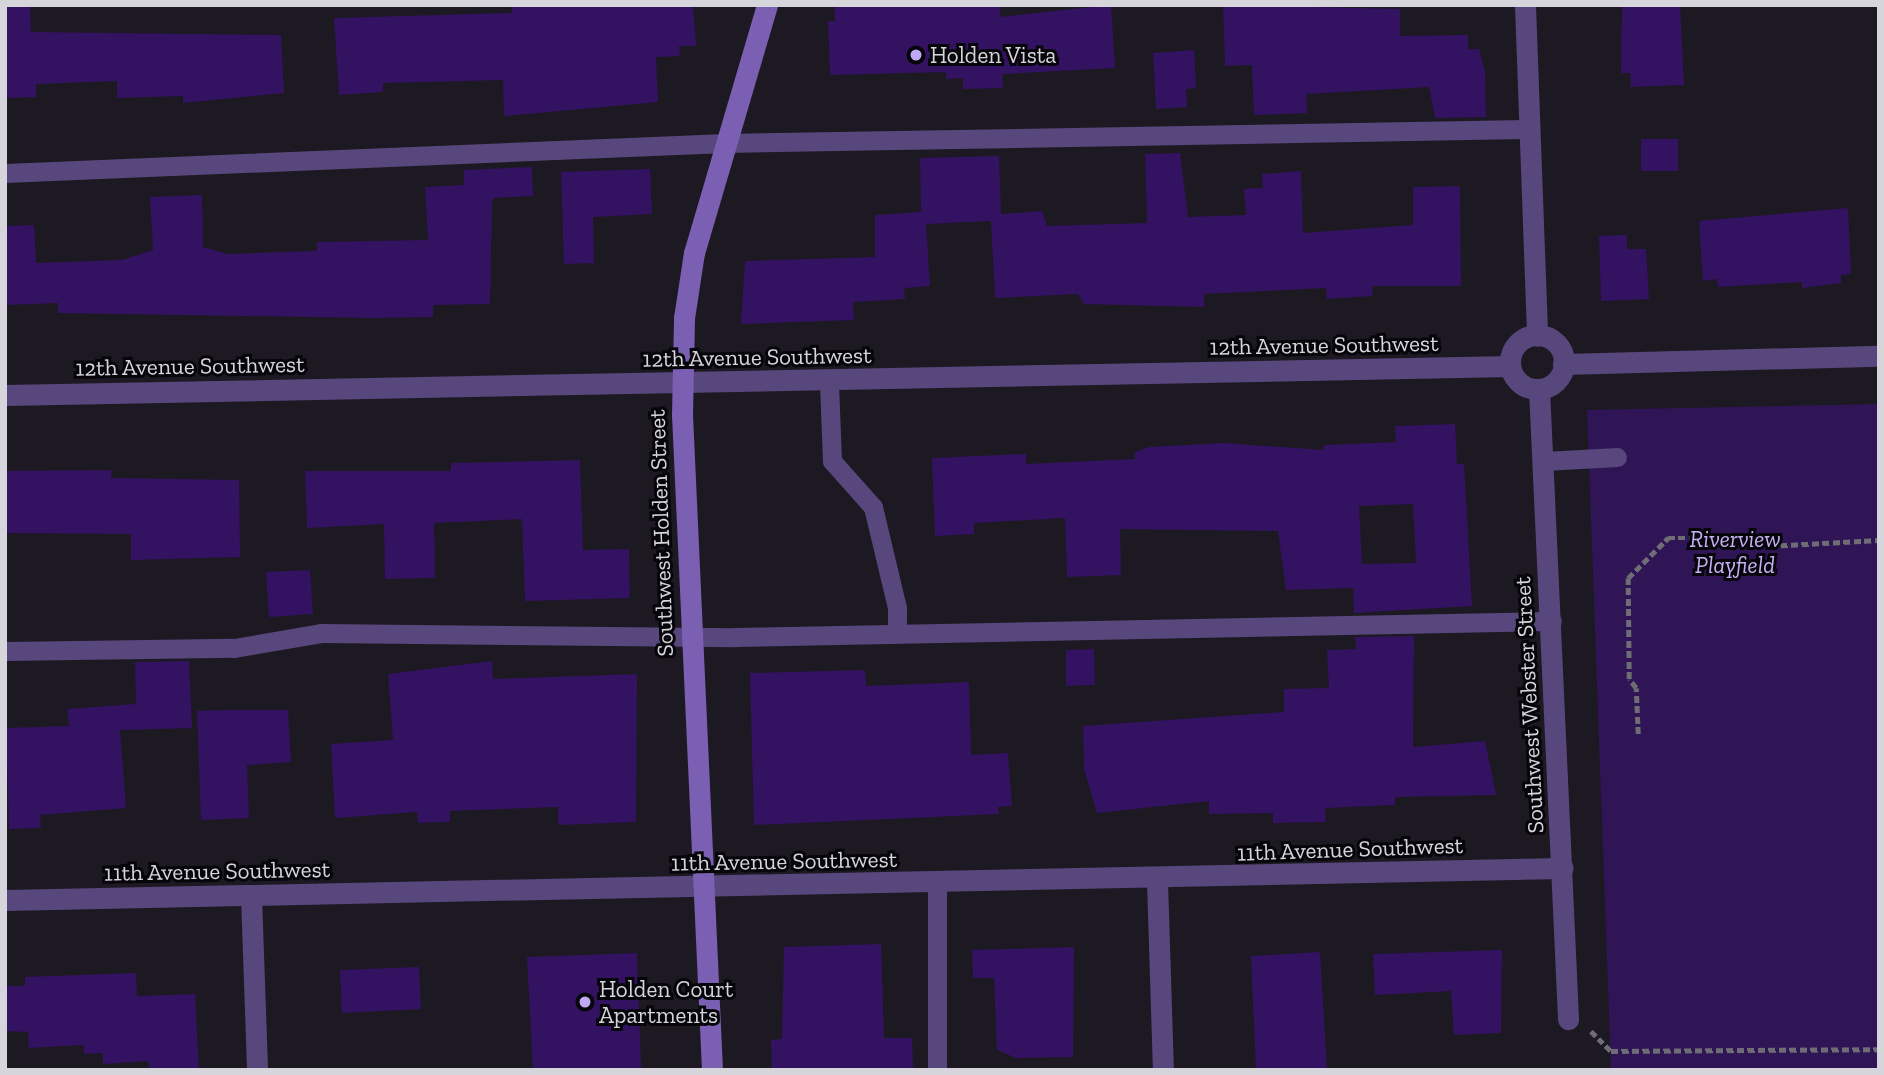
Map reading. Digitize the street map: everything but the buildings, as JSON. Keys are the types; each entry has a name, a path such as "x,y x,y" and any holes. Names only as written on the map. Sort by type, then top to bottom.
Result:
{"street":[{"name":"Southwest Holden Street","path":"712,1070 681,384 694,253 767,5"},
{"path":"1525,5 1537,336"},
{"path":"1537,336 1556,344 1563,364 1559,377 1539,389 1520,383 1510,366 1517,344 1537,336"},
{"path":"1563,364 1879,356"},
{"name":"12th Avenue Southwest","path":"5,395 829,383 1510,366"},
{"name":"Southwest Webster Street","path":"1539,389 1569,1019"},
{"name":"11th Avenue Southwest","path":"5,900 1157,881 1563,868"},
{"path":"1157,881 1163,1070"},
{"path":"251,896 257,1070"}],"lane":[{"path":"5,173 725,143 1528,129"},
{"path":"829,383 832,461 873,507 897,608 897,633"},
{"path":"1544,461 1618,457"},
{"path":"5,651 234,648 321,633 691,637 1552,621"},
{"path":"937,885 937,1070"}],"path":[{"path":"1638,734 1636,688 1629,679 1628,578 1668,538 1763,538 1770,546 1879,540"},
{"path":"1569,1019 1611,1051 1879,1049"}],"green space":[{"name":"Riverview Playfield","path":"1879,404 1879,1070 1611,1070 1587,410"}],"place":[{"name":"Holden Vista","path":"916,55"},
{"name":"Holden Court Apartments","path":"585,1002"}]}
